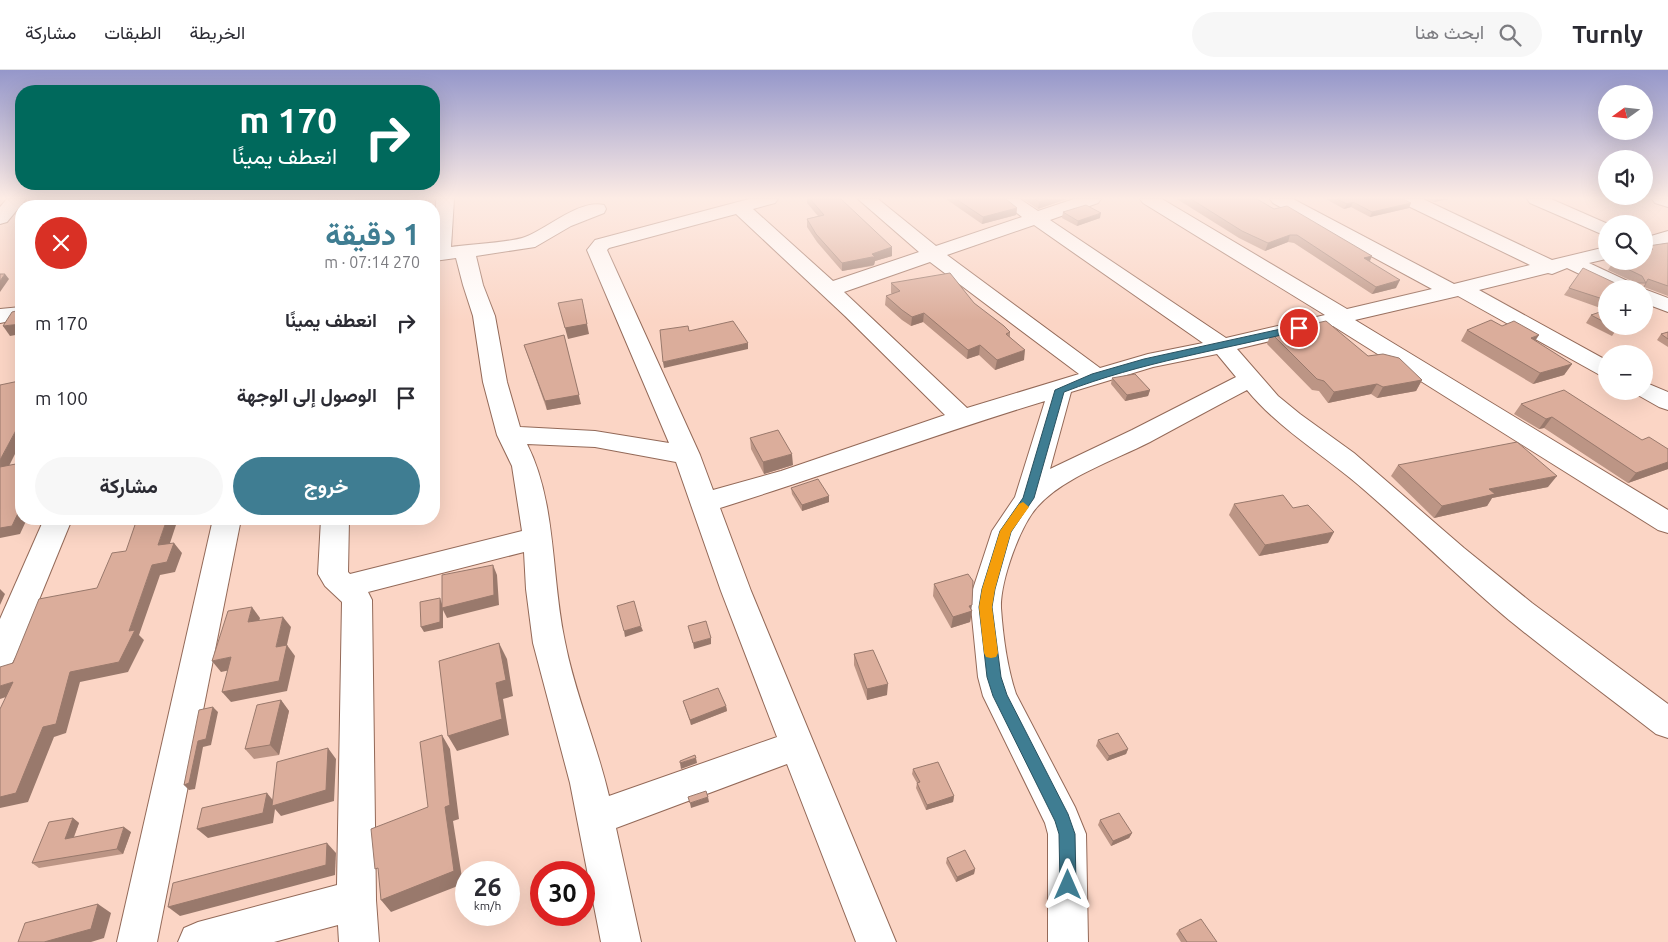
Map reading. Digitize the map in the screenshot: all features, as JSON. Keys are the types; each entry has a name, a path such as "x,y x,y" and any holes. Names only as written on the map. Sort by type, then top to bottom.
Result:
{"street":[{"path":"440,255 528,243 535,240"},
{"path":"620,240 602,244 597,250 687,455 703,503 876,942"},
{"path":"777,240 831,288 962,418"},
{"path":"916,240 1096,376"},
{"path":"831,288 977,240"},
{"path":"1068,240 1222,346 1249,379 1291,420 1345,459 1454,556 1521,612 1668,723"},
{"path":"1215,240 1668,523"},
{"path":"1358,240 1598,364"},
{"path":"1503,240 1562,265 1604,280"},
{"path":"465,252 473,285 484,316 495,382 510,435 525,466 537,538 541,589 549,643 588,783 621,942"},
{"path":"703,503 790,477 962,418 1060,390 1096,376 1148,361 1222,346 1598,255"},
{"path":"1653,299 1668,306"},
{"path":"1028,498 1060,476 1142,436 1249,379"},
{"path":"1060,390 1028,498 1006,531 988,589 986,607 994,677 1000,696 1062,819 1067,834 1068,942"},
{"path":"1653,394 1668,402"},
{"path":"510,435 595,439 687,455"},
{"path":"0,656 55,525"},
{"path":"137,942 226,525"},
{"path":"335,525 333,574 336,579 353,592 357,600 356,900 359,942"},
{"path":"346,586 537,538"},
{"path":"596,818 797,745"},
{"path":"198,942 356,900"}],"building":[{"path":"821,240 884,240 892,247 872,254 875,257 842,263"},
{"path":"1261,240 1277,240 1268,243"},
{"path":"1304,240 1344,240 1372,256 1364,258 1400,280 1376,287"},
{"path":"1668,243 1668,286 1653,280 1644,280 1642,276 1630,270 1653,270 1653,245"},
{"path":"1583,268 1609,280 1598,280 1598,297 1569,288"},
{"path":"950,273 974,303 1004,326 1010,332 1006,334 1025,350 997,360 980,345 968,350 924,313 912,317 886,296 900,291 891,283"},
{"path":"0,274 5,274 0,281"},
{"path":"582,299 587,324 565,328 558,303"},
{"path":"15,311 15,325 3,326 12,312"},
{"path":"1598,313 1598,319 1591,315"},
{"path":"1491,320 1502,326 1514,321 1539,335 1531,338 1572,364 1540,373 1467,330"},
{"path":"733,321 748,343 663,362 660,330 688,326 689,331"},
{"path":"1326,321 1368,356 1383,354 1399,358 1422,380 1383,387 1377,384 1334,392 1324,381 1317,379 1271,333"},
{"path":"1668,332 1668,339 1661,334"},
{"path":"564,335 579,395 545,401 524,345"},
{"path":"1135,374 1150,390 1127,395 1112,378"},
{"path":"15,382 15,432 0,460 0,385"},
{"path":"1564,390 1642,440 1649,437 1668,449 1668,462 1636,473 1552,417 1546,419 1521,404"},
{"path":"778,430 792,454 763,462 750,438"},
{"path":"1517,442 1557,476 1489,489 1495,494 1442,506 1398,465"},
{"path":"15,464 15,520 12,526 0,528 0,467"},
{"path":"818,479 829,496 802,505 791,488"},
{"path":"1283,495 1293,508 1308,505 1334,532 1265,545 1234,504"},
{"path":"135,525 165,525 158,545 174,543 167,562 152,565 129,631 135,630 119,662 70,672 56,724 43,727 16,793 0,797 0,709 13,682 0,686 0,667 13,663 39,599 97,588 112,553 126,551"},
{"path":"493,565 494,595 442,608 442,575"},
{"path":"968,574 973,581 972,605 969,606 972,611 953,617 934,584"},
{"path":"440,598 440,622 421,627 420,602"},
{"path":"634,601 641,626 624,631 617,606"},
{"path":"252,607 248,622 283,617 276,647 287,645 279,681 222,692 231,657 212,661 228,611"},
{"path":"706,621 711,638 693,643 688,626"},
{"path":"499,643 506,680 496,683 502,719 448,736 439,661"},
{"path":"873,650 888,684 867,689 854,654"},
{"path":"718,688 726,706 690,720 683,701"},
{"path":"281,700 270,745 245,749 257,705"},
{"path":"213,707 206,739 198,741 189,783 184,785 199,710"},
{"path":"1118,733 1128,749 1109,756 1098,740"},
{"path":"442,735 450,805 445,807 454,871 381,900 378,868 375,869 371,829 428,807 420,742"},
{"path":"328,748 326,790 272,806 277,762"},
{"path":"695,755 696,758 680,763 680,761"},
{"path":"938,762 954,796 927,805 917,783 920,782 913,769"},
{"path":"706,791 708,797 690,803 688,797"},
{"path":"267,793 263,813 197,829 202,808"},
{"path":"1119,813 1132,833 1113,841 1100,820"},
{"path":"73,818 65,839 124,827 117,849 32,863 49,822"},
{"path":"327,843 326,865 168,907 173,883"},
{"path":"965,850 975,869 957,877 947,858"},
{"path":"98,904 91,929 44,942 18,942 25,923"},
{"path":"1201,919 1217,942 1187,942 1179,930"}],"slow traffic":[{"path":"991,653 986,607 988,589 1006,531 1023,507"}],"route":[{"path":"1068,885 1067,834 1062,819 1000,696 994,677 986,607 988,589 1006,531 1028,498 1060,390 1096,376 1148,361 1299,328"}]}
